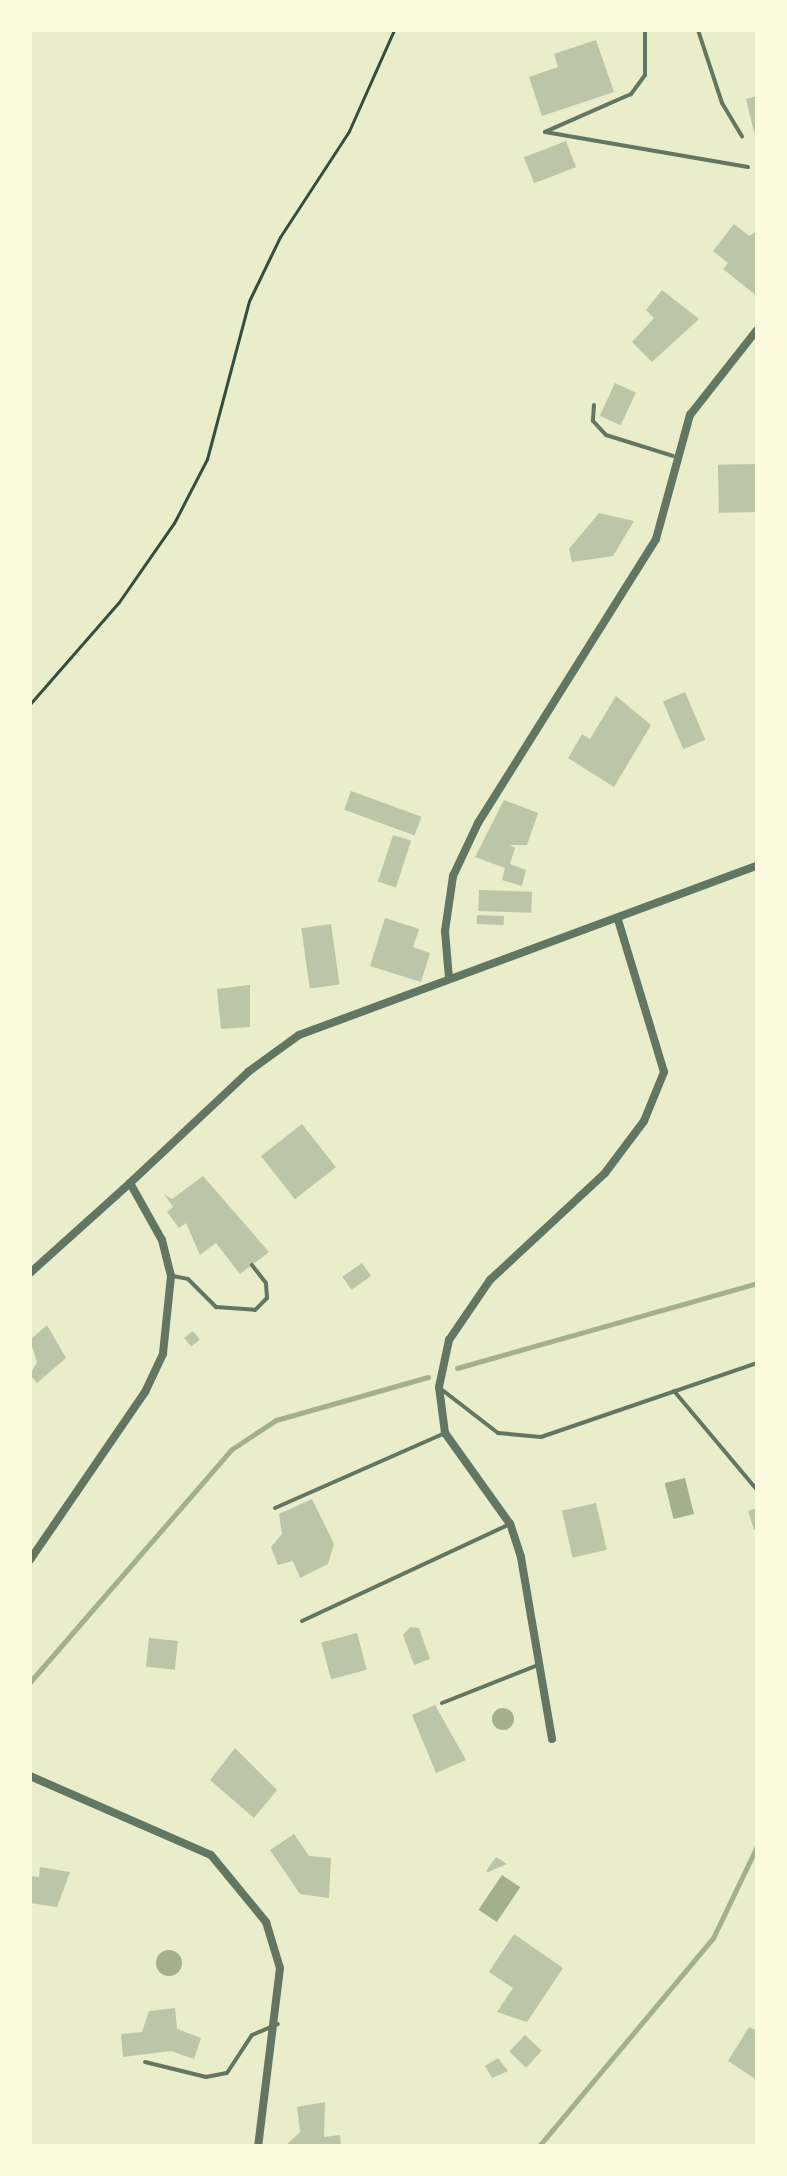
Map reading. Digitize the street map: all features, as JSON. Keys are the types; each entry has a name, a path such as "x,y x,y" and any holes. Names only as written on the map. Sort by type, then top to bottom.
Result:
{"street":[{"path":"449,978 445,931 453,876 510,764 656,539 673,491 673,456 690,415 757,330"},
{"path":"30,1273 248,1072 299,1035 449,978 618,920 757,866"},
{"path":"552,1739 510,1524 445,1433 439,1387 449,1340 490,1280 605,1173 644,1121 664,1072 618,920"},
{"path":"30,1560 145,1392 163,1354 171,1276 162,1240 130,1183"},
{"path":"30,1776 148,1822 211,1855 238,1881 266,1922 280,1968 278,2024 258,2146"}],"lane":[{"path":"645,30 645,75 631,94 545,132 748,167"},
{"path":"698,30 722,103 742,136"},
{"path":"594,405 593,421 606,435 673,456"},
{"path":"171,1276 188,1279 216,1307 255,1310 267,1298 266,1283 252,1265"},
{"path":"439,1387 498,1433 541,1437 757,1363"},
{"path":"674,1391 757,1490"},
{"path":"275,1508 445,1433"},
{"path":"302,1621 510,1524"},
{"path":"442,1703 538,1665"},
{"path":"145,2062 206,2077 227,2073 252,2035 278,2024"}],"path":[{"path":"30,704 119,602 174,523 207,459 249,301 280,237 349,131 394,30"}],"shaded area":[{"path":"685,1478 694,1514 674,1519 665,1483"},
{"path":"503,1708 511,1711 514,1719 511,1727 503,1730 495,1727 492,1719 495,1711"},
{"path":"502,1875 520,1887 497,1922 479,1910"},
{"path":"169,1950 178,1954 182,1963 178,1972 169,1976 160,1972 156,1963 160,1954"}],"building":[{"path":"596,40 614,92 542,116 529,77 558,67 554,54"},
{"path":"757,96 757,132 754,132 746,99"},
{"path":"566,141 576,167 534,183 524,157"},
{"path":"734,224 749,236 757,231 757,296 723,269 728,263 713,251"},
{"path":"662,290 699,319 652,362 632,342 654,318 646,310"},
{"path":"615,383 636,393 621,425 600,416"},
{"path":"756,464 757,512 719,513 718,465"},
{"path":"599,513 634,521 613,556 572,562 569,549"},
{"path":"685,692 705,740 683,749 663,701"},
{"path":"616,696 651,725 614,787 568,758 582,734 590,739"},
{"path":"351,791 421,817 415,835 344,810"},
{"path":"504,800 538,813 527,845 510,845 515,848 510,864 526,870 522,886 502,880 505,868 475,857"},
{"path":"393,835 411,841 396,887 378,882"},
{"path":"479,890 532,892 531,913 478,911"},
{"path":"477,915 504,916 504,925 477,924"},
{"path":"385,918 419,929 413,947 430,953 421,982 370,966"},
{"path":"331,924 339,984 310,989 301,928"},
{"path":"250,985 250,1027 221,1029 217,989"},
{"path":"302,1124 336,1167 295,1199 261,1156"},
{"path":"203,1176 269,1252 240,1274 216,1243 200,1255 186,1223 179,1228 167,1212 173,1207 164,1194 172,1199"},
{"path":"362,1263 371,1276 352,1290 342,1277"},
{"path":"47,1325 66,1358 37,1383 30,1375 37,1362 30,1340"},
{"path":"193,1331 200,1340 191,1346 184,1338"},
{"path":"312,1499 334,1544 328,1564 300,1578 293,1561 278,1565 271,1547 282,1534 279,1514"},
{"path":"596,1503 607,1550 573,1558 562,1511"},
{"path":"757,1508 757,1529 754,1530 748,1511"},
{"path":"410,1627 419,1628 430,1659 414,1665 403,1635"},
{"path":"357,1633 367,1670 331,1679 321,1643"},
{"path":"149,1638 178,1641 175,1670 146,1667"},
{"path":"435,1705 466,1760 436,1773 412,1715"},
{"path":"235,1748 277,1790 254,1818 210,1780"},
{"path":"294,1834 309,1856 331,1858 329,1898 300,1894 270,1850"},
{"path":"496,1857 507,1864 486,1871"},
{"path":"40,1867 70,1872 57,1907 30,1903 30,1876 39,1877"},
{"path":"514,1934 563,1968 527,2022 497,2012 513,1988 489,1972"},
{"path":"175,2008 177,2029 201,2038 194,2059 171,2051 123,2057 121,2034 142,2032 149,2011"},
{"path":"749,2027 757,2031 757,2080 728,2061"},
{"path":"525,2035 542,2051 526,2068 509,2052"},
{"path":"498,2058 508,2071 492,2078 485,2066"},
{"path":"325,2102 324,2137 340,2135 341,2146 285,2146 300,2132 297,2107"}],"waterway":[{"path":"457,1368 757,1283"},
{"path":"30,1682 232,1449 276,1420 428,1377"},
{"path":"539,2146 713,1938 757,1846"}]}
